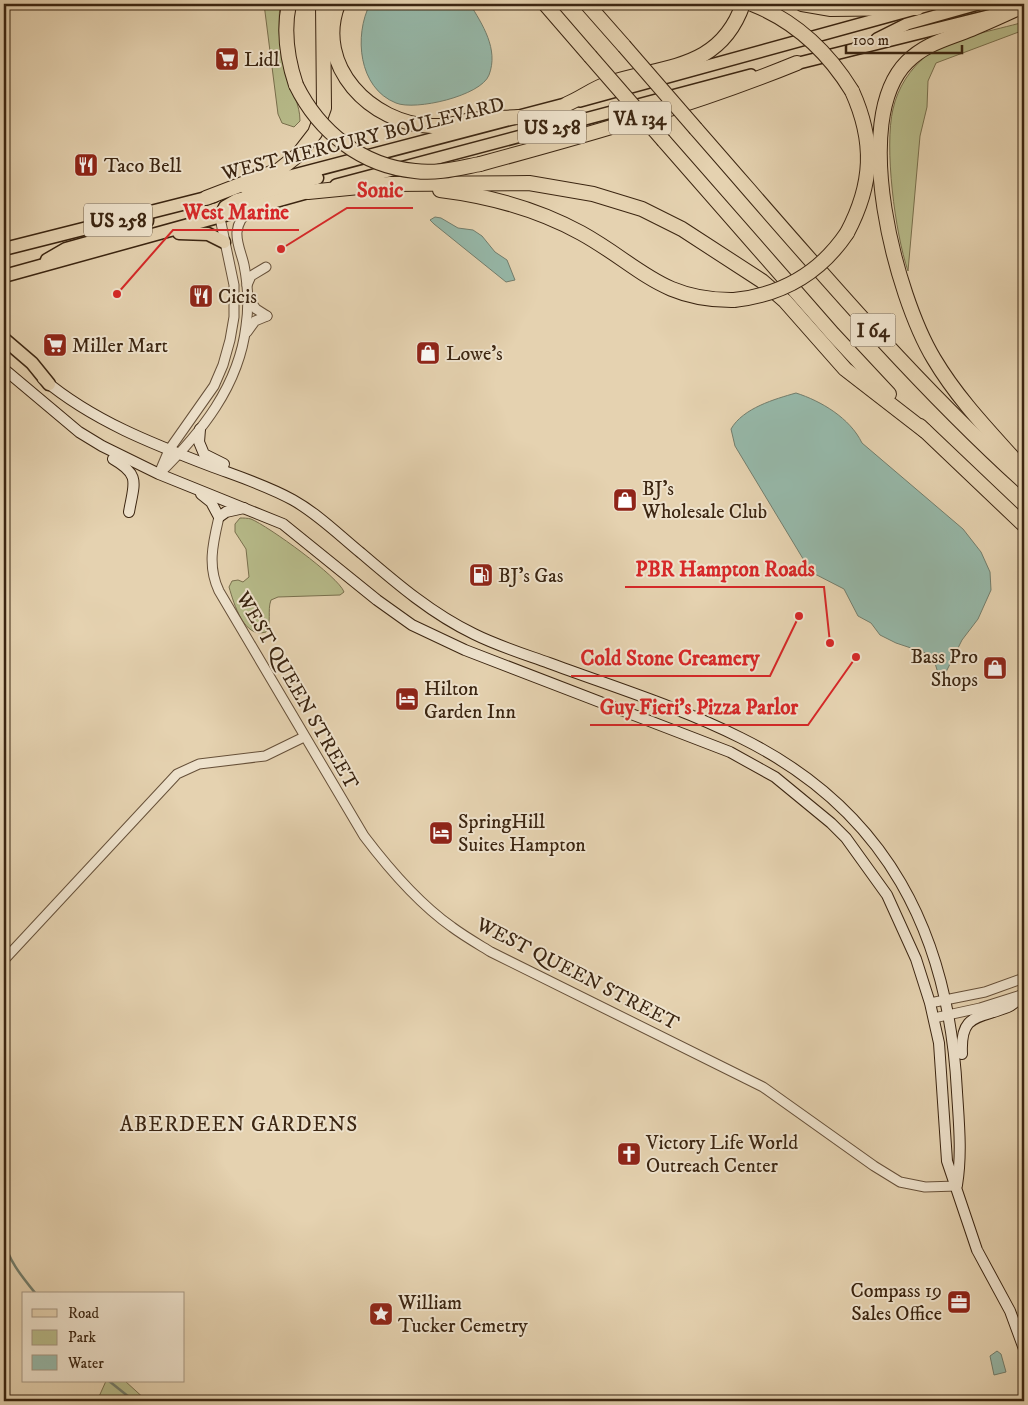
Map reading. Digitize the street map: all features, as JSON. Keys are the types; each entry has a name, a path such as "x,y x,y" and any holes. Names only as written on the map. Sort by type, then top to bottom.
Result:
{"highway":[{"name":"VA 134","path":"288,4 286,47 296,86 316,119 339,142 362,156 415,171 439,171 480,164 595,133 740,86 797,63"},
{"path":"206,198 279,170 298,155 315,133 324,108 323,4"},
{"path":"338,4 334,34 340,65 354,91 384,114 398,120 431,126 446,126 473,120 519,117"},
{"path":"535,4 560,21"},
{"name":"I 64","path":"546,4 833,334 925,431 1024,525"},
{"name":"I 64","path":"587,4 629,45 701,128 731,170 845,300 914,375 1024,482"},
{"path":"599,4 629,45"},
{"path":"567,104 607,84 688,63 701,57 712,50 732,28 743,4"},
{"path":"362,188 438,189 505,203 538,214 579,232 670,290 705,299 734,300 767,294 798,280 822,263 847,233 863,198 869,160 863,120 852,91 836,67 812,42 787,22 752,4"},
{"path":"802,4 831,9 917,8"},
{"path":"1022,7 936,42 915,55 892,82 886,98 880,133 888,229 903,291 919,332 948,383 972,414 1024,470"},
{"name":"WEST MERCURY BOULEVARD","path":"4,249 355,161 567,104"},
{"path":"220,218 226,207 232,202 327,175 355,161"},
{"path":"308,192 390,184 529,183 593,194 642,209 682,229 762,281 785,301 846,369 925,431"},
{"name":"WEST MERCURY BOULEVARD","path":"4,276 220,218 308,192"},
{"path":"34,268 66,249 141,228 147,221 147,213"},
{"path":"166,232 208,234 224,242"},
{"path":"4,339 32,363 49,384"}],"main road":[{"name":"WEST MERCURY BOULEVARD","path":"567,104 933,4"},
{"path":"855,50 907,24 978,4"},
{"name":"WEST MERCURY BOULEVARD","path":"308,192 797,63 1022,7"},
{"path":"4,346 49,384 98,417 169,450 280,493 304,507 407,591 475,634 712,725 764,750 801,774 856,823 901,883 932,949 947,1000 954,1040 961,1159 957,1186"},
{"path":"4,369 101,453 130,470 133,481 129,512"},
{"path":"200,429 199,442 204,454 226,464 248,480"},
{"path":"79,432 119,455 159,474 272,518 292,530 377,600 412,624 437,638 708,742 775,777 831,822 846,838 887,895 908,938 934,1018 941,1062 947,1161 977,1250 1010,1311 1024,1349"},
{"path":"190,486 211,502 219,517 226,512 248,508"},
{"path":"958,1107 963,1089 961,1043 964,1028 974,1017 1010,1006 1024,994"}],"street":[{"path":"159,474 180,454 200,429 228,387 236,368 245,334 247,291 237,240 238,226 242,216 252,208"},
{"path":"159,474 169,450 210,391 227,353 233,326 234,295 220,218"},
{"path":"242,259 252,267 266,267 251,276 247,291 254,307 267,316 255,321 245,334"},
{"name":"WEST QUEEN STREET","path":"219,517 212,548 214,580 304,737 375,850 408,888 451,927 491,952 531,973 681,1044 763,1087 874,1166 900,1182 925,1187 957,1186"},
{"path":"4,960 177,774 199,764 265,756 304,737"},
{"path":"930,1003 985,992 1024,978"},
{"path":"934,1018 1008,1001 1024,994"}],"green space":[{"path":"264,4 280,4 279,32 282,59 300,115 300,121 294,127 282,123 278,114"},
{"path":"1024,22 1024,30 936,63 928,81 927,107 920,136 908,271 895,213 890,167 891,125 898,93 915,66 937,49 960,39"},
{"path":"240,518 251,519 287,541 330,575 344,592 340,595 278,597 271,600 269,624 266,632 258,633 252,630 246,625 237,611 229,587 232,581 238,580 243,582 249,577 246,549 235,532 235,524"},
{"path":"106,1382 126,1382 147,1401 97,1401"}],"water":[{"path":"370,4 470,4 484,28 491,46 492,65 489,75 483,83 474,89 447,100 432,103 405,105 396,103 383,96 374,86 363,60 362,30"},
{"path":"435,217 441,218 458,228 473,230 482,236 495,252 507,260 515,280 506,282 434,224 430,220"},
{"path":"796,393 825,406 842,418 857,434 862,443 963,529 981,552 990,572 991,590 978,619 962,640 946,672 938,673 934,660 929,654 896,643 880,635 871,623 858,616 844,589 811,572 735,446 731,429 743,415 760,405"},
{"path":"997,1351 1001,1354 1006,1372 994,1375 990,1356"}],"waterway":[{"path":"4,1239 12,1261 34,1292"},
{"path":"110,1382 134,1401"}],"place":[{"name":"Lidl","path":"227,59"},
{"name":"Taco Bell","path":"86,165"},
{"name":"Sonic","path":"281,249"},
{"name":"West Marine","path":"117,294"},
{"name":"Cicis","path":"201,296"},
{"name":"Miller Mart","path":"55,345"},
{"name":"Lowe's","path":"428,353"},
{"name":"BJ's Wholesale Club","path":"625,500"},
{"name":"BJ’s Gas","path":"481,575"},
{"name":"Cold Stone Creamery","path":"799,616"},
{"name":"PBR Hampton Roads","path":"830,643"},
{"name":"Guy Fieri's Pizza Parlor","path":"856,657"},
{"name":"Bass Pro Shops","path":"995,668"},
{"name":"Hilton Garden Inn","path":"407,699"},
{"name":"SpringHill Suites Hampton","path":"441,833"},
{"name":"Victory Life World Outreach Center","path":"629,1154"},
{"name":"Compass 19 Sales Office","path":"959,1302"},
{"name":"William Tucker Cemetry","path":"381,1314"}],"district":[{"name":"ABERDEEN GARDENS","path":"239,1124"}]}
